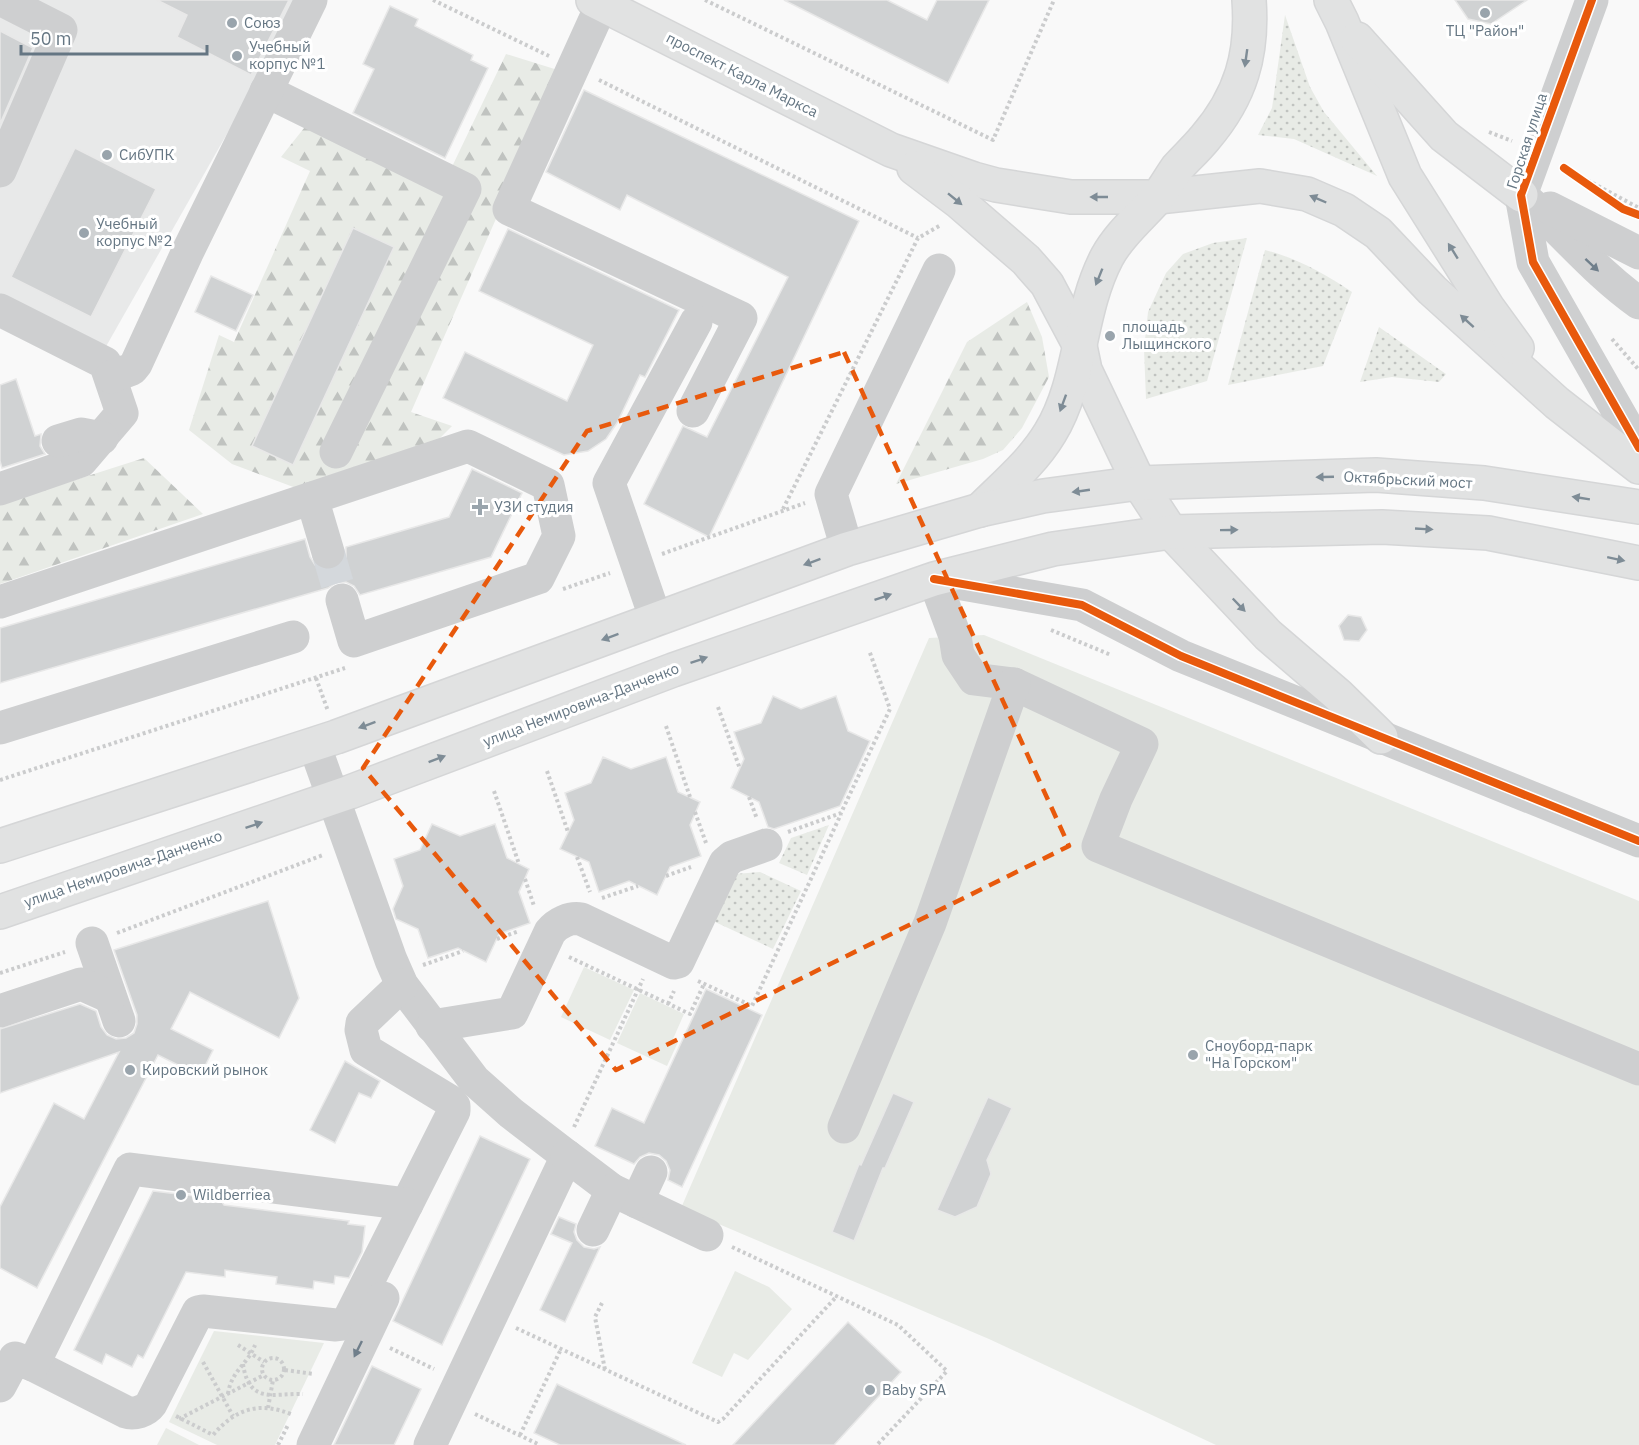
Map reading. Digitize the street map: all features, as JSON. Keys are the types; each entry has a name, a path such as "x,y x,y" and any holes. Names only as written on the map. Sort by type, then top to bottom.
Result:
{"main road":[{"path":"980,510 1026,464 1050,433 1064,402 1080,346 1090,299 1107,256 1126,231 1158,197 1176,170 1206,137 1229,105 1244,70 1250,32 1249,0"},
{"name":"проспект Карла Маркса","path":"597,2 891,150"},
{"path":"1337,11 1405,176 1488,308 1557,403"},
{"path":"1337,11 1444,136 1534,201"},
{"path":"891,150 996,185 1071,197 1158,197 1260,186 1307,194 1344,210 1378,233 1432,290 1557,403 1639,467"},
{"path":"891,150 959,202 1026,260 1047,284 1080,346 1085,370 1139,483 1170,531 1268,634 1338,695 1381,737"},
{"name":"Октябрьский мост","path":"1139,483 1376,475 1484,483 1639,507"},
{"path":"0,846 314,744 847,549 980,510 1043,496 1139,483"},
{"path":"1170,531 1382,526 1488,532 1639,564"},
{"name":"улица Немировича-Данченко","path":"0,912 333,798 673,670 934,579 1053,549 1170,531"}],"street":[{"path":"0,171 61,30 2,0"},
{"path":"111,377 132,369 136,364 311,0"},
{"path":"1318,0 1337,11"},
{"name":"Горская улица","path":"1592,0 1534,201 1533,262 1639,448"},
{"path":"597,2 573,67 508,209 741,318 693,411"},
{"path":"266,91 465,189 336,452"},
{"path":"1534,201 1639,253"},
{"path":"1534,201 1586,259 1639,303"},
{"path":"847,549 831,494 939,270"},
{"path":"0,310 101,359 111,377 122,413 81,461 0,489"},
{"path":"656,620 609,483 696,322"},
{"path":"58,441 81,434 102,438"},
{"path":"0,602 468,446 548,485 559,536 538,578 354,641 342,600"},
{"path":"312,498 328,552"},
{"path":"934,579 955,636 958,654 974,679 1014,684 1142,744 1116,799 1098,846 1639,1069"},
{"path":"934,579 1082,605 1180,656 1639,841"},
{"path":"0,728 293,637"},
{"path":"844,1126 930,923 1014,684"},
{"path":"314,744 391,960 412,975 432,1026 474,1080 511,1113 625,1196 707,1235"},
{"path":"432,1026 512,1013 541,930 577,918 674,963 678,962 725,863 770,834"},
{"path":"0,1011 81,984 115,1009 92,943"},
{"path":"0,1386 15,1358 126,1412 135,1413 145,1409 161,1414 187,1332 195,1316 203,1311 344,1324 349,1319 454,1111 454,1106 362,1058 362,1023 412,975"},
{"path":"313,1445 483,1088"},
{"path":"430,1445 565,1154"},
{"path":"33,1365 130,1168 407,1204"},
{"path":"593,1230 651,1172"}],"path":[{"path":"434,0 918,238"},
{"path":"705,0 993,140 1054,0"},
{"path":"1534,201 1564,168 1568,157"},
{"path":"1564,168 1639,208"},
{"path":"1564,168 1623,209 1639,215"},
{"path":"783,510 918,238 941,225"},
{"path":"693,979 752,1006 890,709 869,650"},
{"path":"718,707 740,769"},
{"path":"666,726 690,797"},
{"path":"547,771 568,832"},
{"path":"494,791 519,864"},
{"path":"749,797 770,834 841,813"},
{"path":"695,812 710,854"},
{"path":"0,973 92,943 329,852"},
{"path":"577,857 591,897"},
{"path":"525,879 541,930 638,989 690,1014 704,984"},
{"path":"412,975 463,951"},
{"path":"565,1154 655,953"},
{"path":"707,1235 898,1325 947,1371 878,1445"},
{"path":"491,1316 718,1422 837,1296"},
{"path":"602,1303 596,1317 605,1370"},
{"path":"187,1332 233,1416"},
{"path":"365,1335 520,1436 540,1445"},
{"path":"228,1394 234,1374 254,1349 257,1341"},
{"path":"520,1436 561,1349"},
{"path":"276,1357 281,1360 285,1370 282,1377 273,1380 264,1375 262,1366 270,1358 276,1357"},
{"path":"243,1364 248,1383 255,1391 270,1396 303,1394"},
{"path":"285,1370 314,1374"},
{"path":"161,1414 180,1418 264,1375"},
{"path":"268,1408 273,1380"},
{"path":"161,1414 180,1418 213,1435 222,1424 245,1410 268,1408 293,1415"}],"highlighted area":[{"path":"844,352 1069,846 616,1070 363,768 587,431"}],"shaded area":[{"name":"СибУПК","path":"0,0 303,0 104,350 0,317"}],"green space":[{"path":"1285,15 1310,87 1324,112 1377,176 1294,139 1258,135 1272,108"},
{"path":"506,54 561,71 411,412 452,426 439,439 296,488 232,464 189,430 219,335 234,342 310,171 281,157 320,108 448,175"},
{"path":"1247,238 1207,381 1146,399 1144,349 1148,312 1166,273 1183,254 1213,243"},
{"path":"1265,250 1310,267 1352,292 1323,366 1228,385"},
{"path":"1027,302 1042,337 1049,377 1022,428 1003,450 983,459 896,484 967,342"},
{"path":"1379,327 1446,374 1439,382 1392,377 1360,382"},
{"path":"144,458 203,514 0,584 0,504"},
{"name":"Сноуборд-парк \"На Горском\"","path":"984,635 1639,901 1639,1445 1216,1445 989,1339 681,1208 929,638"},
{"path":"829,825 807,875 779,863 791,838"},
{"path":"760,872 801,891 773,949 713,921 735,874"},
{"path":"584,967 634,990 610,1040 561,1017"},
{"path":"640,993 684,1014 673,1039 678,1042 667,1066 617,1043"},
{"path":"735,1271 769,1287 792,1309 748,1360 734,1353 722,1377 692,1363"},
{"path":"214,1331 324,1343 275,1445 217,1445 169,1422"},
{"path":"166,1428 199,1445 157,1445"}],"building":[{"name":"Учебный корпус №1","path":"157,0 289,0 251,75 177,37 187,15"},
{"path":"784,0 887,0 927,20 937,0 989,0 948,83"},
{"name":"ТЦ \"Район\"","path":"1455,0 1527,0 1491,24 1468,19"},
{"path":"390,6 418,19 415,26 473,55 471,60 488,68 445,158 353,113 374,69 363,64"},
{"path":"0,31 33,48 0,124"},
{"path":"584,90 859,221 709,537 644,504 683,426 707,437 788,277 627,195 620,210 546,172"},
{"name":"Учебный корпус №2","path":"75,148 156,189 91,317 11,277"},
{"path":"353,228 394,247 293,465 252,446"},
{"path":"508,229 679,310 645,377 640,375 617,423 606,439 588,451 564,455 443,398 465,352 567,401 593,345 479,291"},
{"path":"211,276 253,295 236,331 195,312"},
{"path":"16,379 35,436 41,434 40,446 45,454 2,468 0,461 0,385"},
{"path":"472,469 522,493 491,557 360,595 354,586 346,582 337,582 328,588 0,683 0,628 305,539 315,565 324,570 334,570 346,557 346,547 449,517"},
{"path":"1348,615 1361,617 1367,630 1359,641 1344,640 1339,626"},
{"path":"773,696 801,709 836,696 848,731 870,741 840,806 774,829 768,827 759,802 731,788 744,759 734,732 761,723"},
{"path":"603,757 631,769 666,757 678,792 700,802 690,825 701,856 670,867 657,895 629,881 599,892 589,862 560,849 574,820 565,793 591,783"},
{"path":"432,824 460,836 495,824 507,858 529,869 519,892 530,923 499,934 486,962 458,948 428,958 418,929 396,919 393,909 403,886 394,859 420,850"},
{"name":"Кировский рынок","path":"268,901 299,998 279,1038 190,992 171,1029 213,1050 200,1076 158,1055 37,1288 0,1268 0,1207 54,1103 84,1119 119,1052 0,1093 0,1029 80,1004 96,1011 101,1027 107,1035 116,1039 126,1038 134,1033 137,1015 114,950"},
{"path":"706,989 762,1015 682,1187 668,1180 670,1170 666,1161 659,1155 649,1153 640,1157 634,1164 595,1146 612,1108 644,1123"},
{"path":"345,1061 380,1081 371,1098 359,1093 335,1143 310,1130"},
{"path":"893,1093 914,1102 885,1168 883,1168 854,1241 832,1232 859,1164 861,1165"},
{"path":"988,1097 1012,1108 987,1160 991,1174 977,1207 955,1217 937,1210"},
{"path":"480,1136 530,1159 442,1345 393,1321"},
{"path":"153,1191 220,1199 224,1205 349,1221 348,1224 365,1226 362,1252 349,1278 335,1276 334,1284 314,1281 313,1289 276,1284 277,1277 225,1270 225,1277 186,1272 143,1358 138,1355 132,1367 106,1354 102,1364 74,1350"},
{"path":"559,1217 576,1224 574,1232 577,1240 584,1247 594,1249 600,1247 565,1322 540,1310 572,1243 551,1234"},
{"path":"848,1322 901,1372 834,1445 733,1445"},
{"path":"372,1366 421,1389 394,1445 334,1445"},
{"path":"557,1384 686,1445 560,1445 534,1433"}],"tunnel":[{"path":"328,552 342,600"}],"cycle path":[{"path":"1592,0 1521,195 1533,262 1639,448"},
{"path":"1564,168 1623,209 1639,215"},
{"path":"934,579 1082,605 1181,656 1639,841"}],"place":[{"name":"ТЦ \"Район\"","path":"1485,13"},
{"name":"Союз","path":"232,23"},
{"name":"Учебный корпус №1","path":"237,56"},
{"name":"СибУПК","path":"107,155"},
{"name":"Учебный корпус №2","path":"84,233"},
{"name":"площадь Лыщинского","path":"1110,336"},
{"name":"УЗИ студия","path":"480,507"},
{"name":"Сноуборд-парк \"На Горском\"","path":"1193,1055"},
{"name":"Кировский рынок","path":"130,1070"},
{"name":"Wildberriea","path":"181,1195"},
{"name":"Baby SPA","path":"870,1390"}]}
